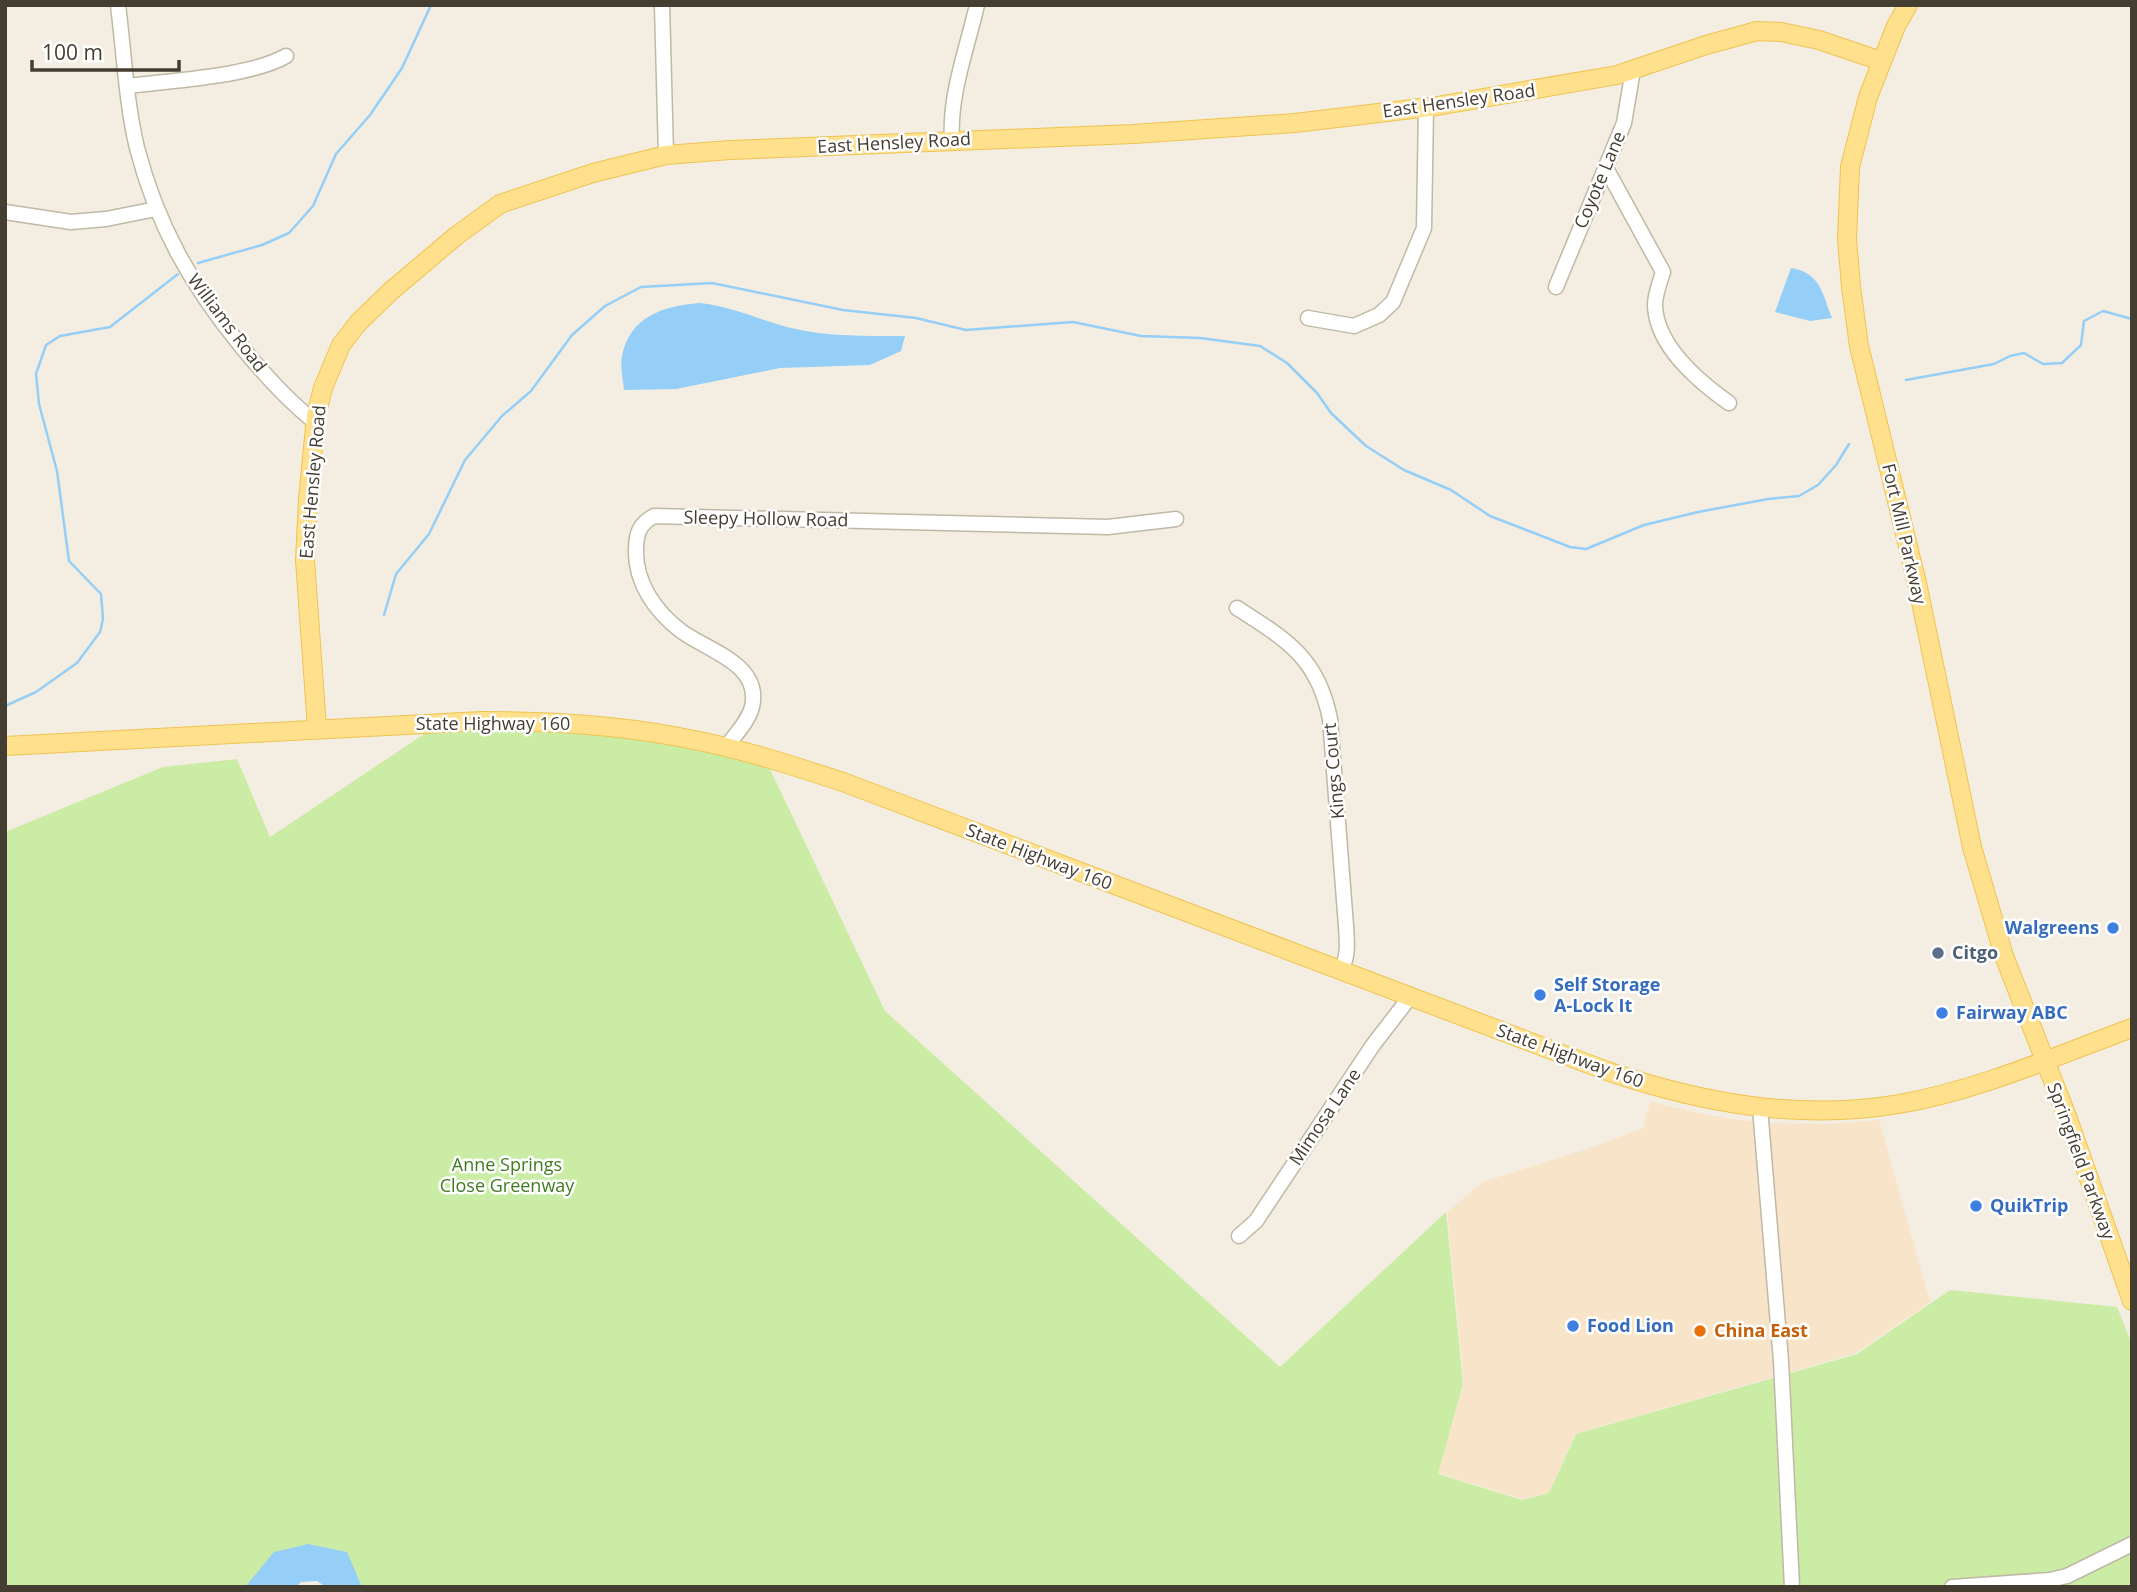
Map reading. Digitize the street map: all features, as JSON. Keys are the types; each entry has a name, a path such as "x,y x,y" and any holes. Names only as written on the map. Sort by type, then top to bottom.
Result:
{"main road":[{"name":"Fort Mill Parkway","path":"1908,5 1896,26 1868,97 1850,167 1847,239 1859,346 1917,583 1972,847 2004,956 2044,1061"},
{"name":"East Hensley Road","path":"317,728 305,561 315,422 323,388 341,345 358,323 456,236 492,209 514,198 593,173 666,155 730,149 1133,134 1295,124 1426,108 1617,75 1757,31 1781,32 1819,40 1881,61"},
{"name":"State Highway 160","path":"5,746 317,728 540,721 652,732 726,747 843,782 1630,1079 1695,1097 1760,1108 1829,1110 1898,1104 2044,1061 2132,1028"},
{"name":"Springfield Parkway","path":"2044,1061 2068,1119 2132,1301"}],"street":[{"name":"Williams Road","path":"118,5 137,147 156,209 173,246 195,285 218,317 270,380 315,422"},
{"path":"662,5 666,155"},
{"path":"952,140 953,104 977,5"},
{"path":"128,86 248,70 274,63 286,56"},
{"name":"Coyote Lane","path":"1556,286 1624,123 1633,70"},
{"path":"1308,318 1354,326 1379,315 1393,302 1424,228 1426,108"},
{"path":"1606,168 1663,272 1655,302 1662,334 1712,392 1729,404"},
{"path":"5,212 71,222 106,219 156,209"},
{"name":"Sleepy Hollow Road","path":"726,747 749,716 753,690 742,669 671,622 659,610 641,583 636,551 639,528 654,516 1108,527 1177,519"},
{"name":"Kings Court","path":"1237,608 1304,657 1325,694 1330,719 1346,926 1347,953 1345,964 1340,971"},
{"name":"Mimosa Lane","path":"1239,1236 1256,1221 1373,1045 1410,997"},
{"path":"1760,1108 1781,1361 1792,1587"},
{"path":"1952,1587 2050,1580 2067,1576 2132,1544"}],"shaded area":[{"path":"1650,1102 1713,1116 1763,1123 1830,1124 1879,1120 1930,1302 1856,1353 1575,1434 1549,1493 1522,1499 1438,1473 1464,1383 1447,1212 1483,1182 1643,1128"}],"green space":[{"name":"Anne Springs Close Greenway","path":"541,728 651,739 769,767 885,1011 1280,1367 1446,1212 1463,1384 1438,1474 1522,1500 1549,1493 1576,1434 1857,1354 1950,1290 2117,1307 2132,1344 2132,1587 353,1587 333,1566 278,1587 5,1587 5,832 163,767 237,759 270,837 427,732"}],"water":[{"path":"1791,268 1815,279 1832,318 1810,321 1775,312"},
{"path":"699,303 816,333 905,336 901,351 870,365 780,368 676,389 624,390 622,356 632,331 641,322 661,311"},
{"path":"308,1544 347,1552 362,1587 326,1587 317,1581 301,1582 296,1587 245,1587 274,1552"}],"waterway":[{"path":"198,263 262,245 289,233 313,206 336,154 370,115 402,68 431,5"},
{"path":"5,706 36,692 77,663 100,632 103,619 101,594 69,561 57,471 39,404 36,374 46,345 60,336 110,327 178,274"},
{"path":"384,615 396,574 429,534 465,460 502,416 531,391 572,335 605,306 641,287 712,283 843,310 916,318 966,330 1073,322 1141,336 1200,338 1260,346 1287,363 1317,393 1331,413 1366,446 1404,470 1451,490 1490,516 1570,547 1586,549 1644,525 1698,512 1799,496 1818,485 1836,465 1849,444"},
{"path":"1906,380 1994,364 2024,353 2043,364 2062,363 2081,345 2084,321 2103,311 2132,319"}],"place":[{"name":"Walgreens","path":"2113,928"},
{"name":"Citgo","path":"1938,953"},
{"name":"Self Storage A-Lock It","path":"1540,995"},
{"name":"Fairway ABC","path":"1942,1013"},
{"name":"QuikTrip","path":"1976,1206"},
{"name":"Food Lion","path":"1573,1326"},
{"name":"China East","path":"1700,1331"}]}
